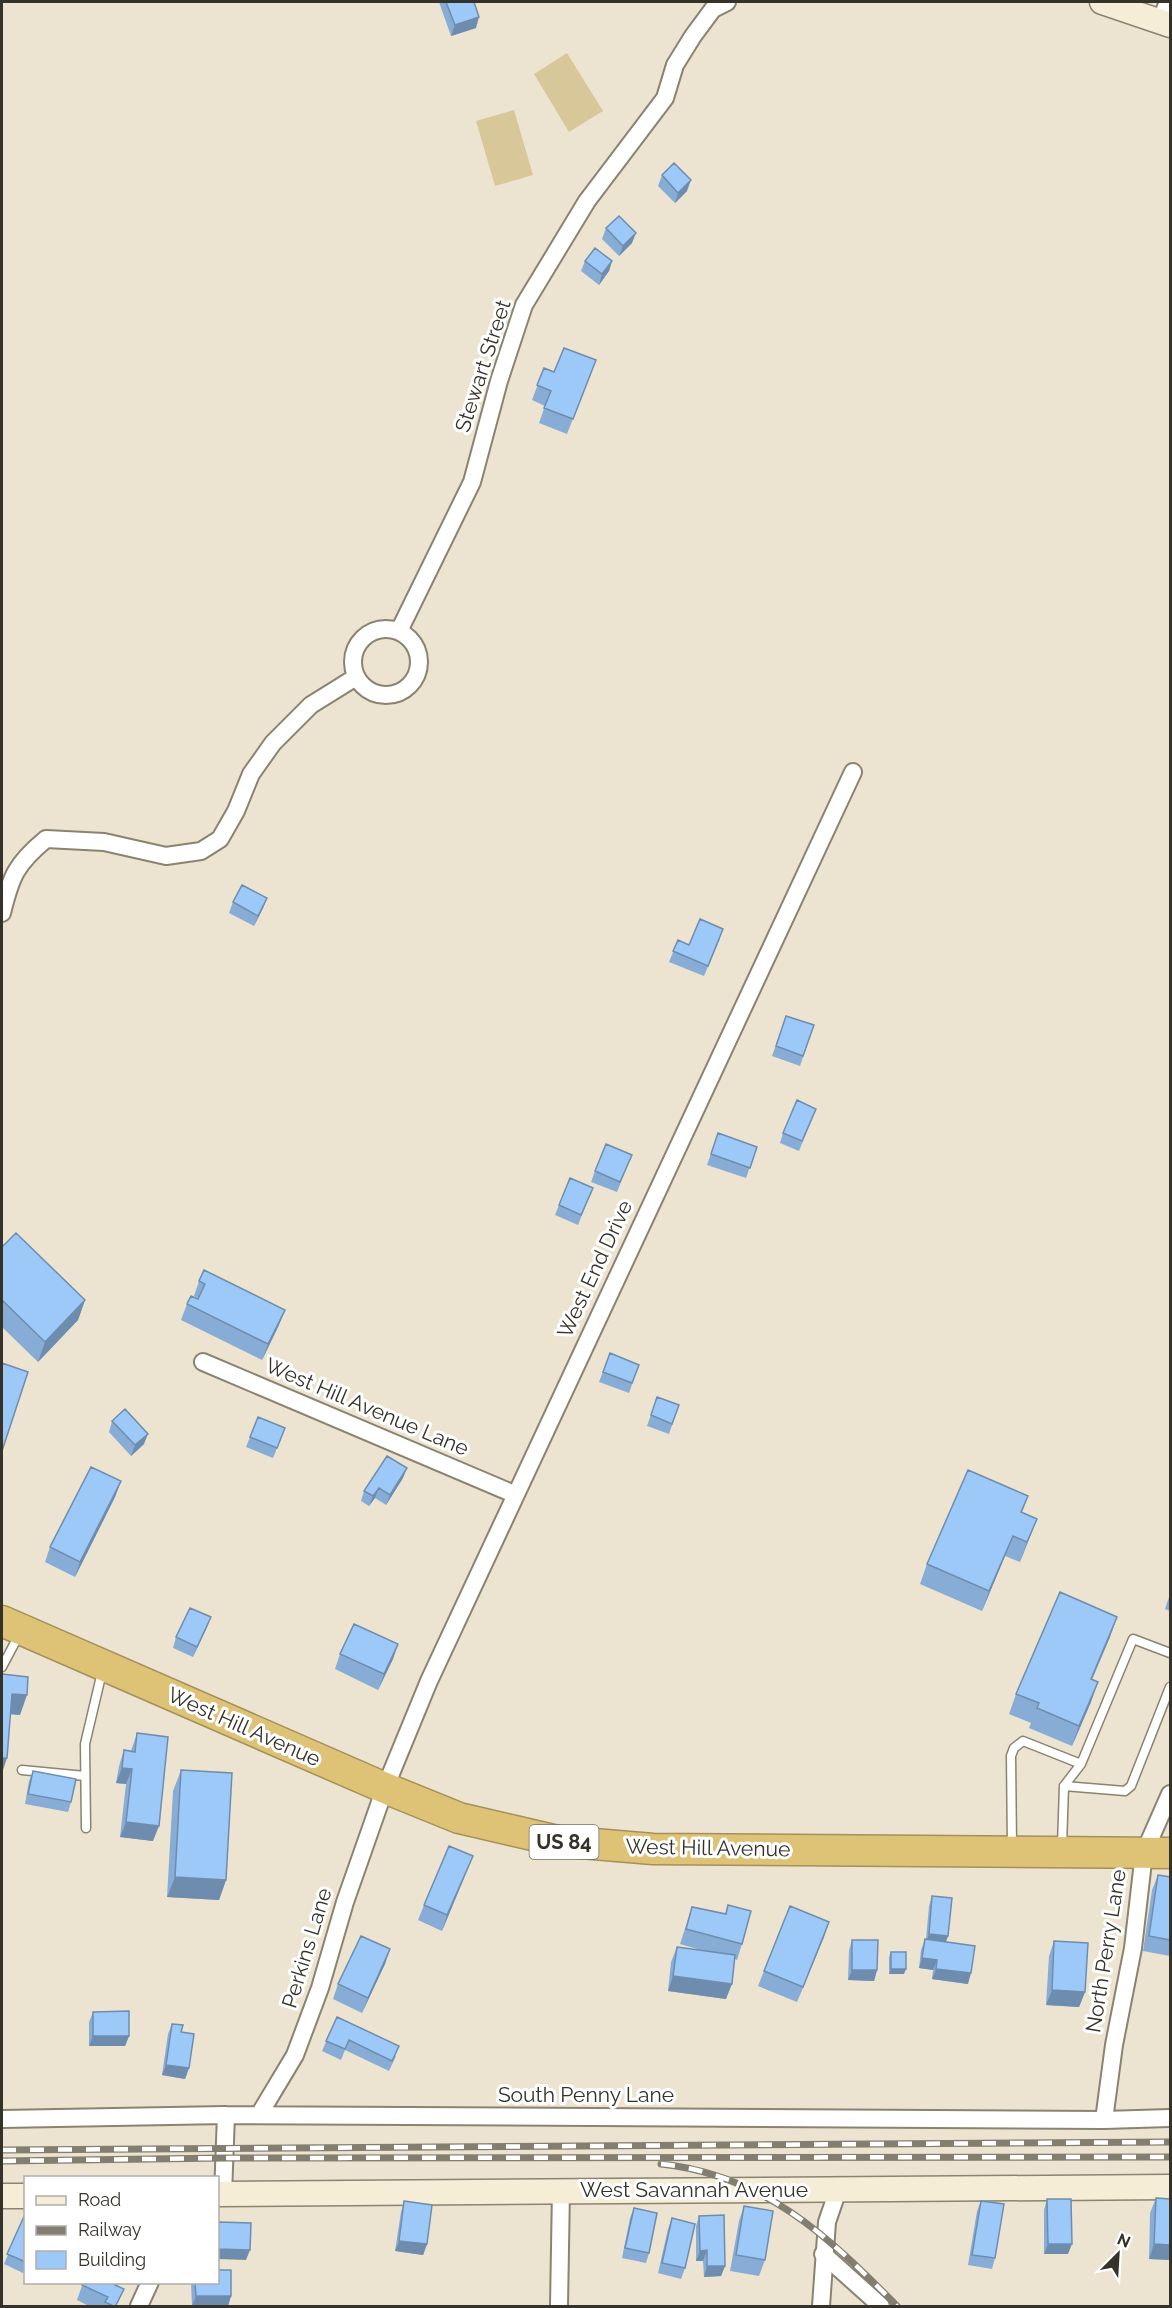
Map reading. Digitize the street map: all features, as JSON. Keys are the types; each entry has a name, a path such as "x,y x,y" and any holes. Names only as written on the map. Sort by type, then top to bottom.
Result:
{"highway":[{"name":"West Hill Avenue","path":"11,1625 385,1788 486,1826 588,1845 653,1849 1157,1853"}],"street":[{"path":"1102,2 1166,16"},
{"name":"Stewart Street","path":"399,631 472,482 499,381 524,305 587,201 665,98 675,65 718,4"},
{"path":"387,628 399,631 408,637 419,657 419,669 407,688 397,694 383,696 372,693 356,677 352,666 353,654 364,636 375,630 387,628"},
{"path":"2,913 9,886 24,857 46,839 104,842 166,856 201,851 220,839 236,811 251,774 273,743 311,705 356,677"},
{"name":"West End Drive","path":"385,1788 429,1681 514,1494 853,772"},
{"name":"West Hill Avenue Lane","path":"203,1362 514,1494"},
{"name":"Perkins Lane","path":"259,2115 295,2055 320,1988 345,1902 385,1788"},
{"name":"North Perry Lane","path":"1104,2120 1113,2045 1133,1948 1170,1794"},
{"path":"220,2194 226,2115"},
{"name":"South Penny Lane","path":"2,2119 226,2115 1104,2120 1170,2118"},
{"name":"West Savannah Avenue","path":"220,2194 1170,2187"},
{"path":"559,2307 561,2190"},
{"path":"821,2307 827,2222 838,2190"},
{"path":"2,2196 24,2196"},
{"path":"823,2254 881,2307"},
{"path":"139,2307 150,2284"}],"lane":[{"path":"2,1667 11,1625"},
{"path":"1062,1852 1064,1786 1081,1764 1133,1639 1170,1653"},
{"path":"86,1828 85,1744 103,1665"},
{"path":"1064,1786 1125,1791 1131,1786 1170,1687"},
{"path":"1012,1852 1011,1756 1014,1748 1023,1741 1081,1764"},
{"path":"22,1770 85,1776"}],"shaded area":[{"path":"567,53 603,111 569,132 534,74"},
{"path":"514,110 533,175 495,186 476,121"}],"building":[{"path":"446,2 474,2 479,17 455,25"},
{"path":"674,163 691,180 678,193 662,175"},
{"path":"619,216 636,233 623,246 606,228"},
{"path":"595,248 612,261 602,274 585,261"},
{"path":"564,348 596,360 573,419 544,408 551,391 537,385 544,368 554,372"},
{"path":"242,885 267,898 258,916 233,902"},
{"path":"700,919 723,929 708,966 673,951 678,940 689,945"},
{"path":"786,1016 814,1025 803,1056 776,1046"},
{"path":"797,1100 816,1109 802,1141 783,1133"},
{"path":"718,1133 757,1147 750,1168 711,1154"},
{"path":"606,1144 632,1155 620,1182 595,1171"},
{"path":"570,1178 593,1188 581,1215 559,1205"},
{"path":"16,1233 85,1300 45,1342 2,1300 2,1247"},
{"path":"204,1270 285,1310 268,1344 187,1304 191,1296 198,1299 205,1284 199,1281"},
{"path":"610,1353 639,1365 632,1383 603,1372"},
{"path":"2,1363 28,1372 2,1451"},
{"path":"657,1397 679,1405 672,1424 651,1415"},
{"path":"125,1409 148,1434 135,1445 112,1421"},
{"path":"258,1417 285,1428 277,1448 250,1437"},
{"path":"387,1456 407,1468 390,1495 379,1488 373,1496 364,1491"},
{"path":"91,1467 121,1481 80,1562 50,1547"},
{"path":"968,1470 1028,1496 1021,1512 1037,1519 1027,1542 1013,1536 989,1591 927,1564"},
{"path":"1060,1592 1117,1617 1091,1679 1098,1682 1079,1726 1037,1708 1039,1703 1016,1694"},
{"path":"190,1608 211,1617 197,1647 176,1637"},
{"path":"354,1624 398,1644 384,1674 340,1654"},
{"path":"2,1674 28,1677 27,1695 12,1694 7,1758 2,1758"},
{"path":"137,1733 168,1737 159,1826 126,1822 132,1769 122,1768 124,1750 135,1752"},
{"path":"181,1770 232,1773 226,1880 175,1877"},
{"path":"33,1771 76,1779 71,1802 28,1794"},
{"path":"449,1846 473,1856 447,1915 424,1905"},
{"path":"1158,1875 1170,1877 1170,1940 1149,1936"},
{"path":"932,1896 952,1898 948,1936 929,1934"},
{"path":"728,1905 751,1911 742,1944 686,1929 692,1907 726,1914"},
{"path":"790,1906 829,1922 803,1987 764,1971"},
{"path":"361,1936 390,1949 368,1998 338,1984"},
{"path":"925,1939 975,1946 971,1973 936,1969 937,1960 922,1958"},
{"path":"852,1940 878,1940 877,1970 852,1970"},
{"path":"1054,1941 1088,1943 1085,1992 1052,1990"},
{"path":"677,1947 735,1955 732,1984 673,1976"},
{"path":"891,1952 906,1952 906,1969 891,1969"},
{"path":"129,2011 129,2036 93,2036 93,2012"},
{"path":"337,2017 399,2046 392,2061 349,2040 345,2049 326,2041"},
{"path":"172,2024 183,2025 181,2032 194,2034 189,2068 166,2065"},
{"path":"1156,2198 1170,2199 1170,2245 1154,2244"},
{"path":"1047,2199 1071,2199 1072,2244 1048,2244"},
{"path":"404,2201 432,2205 427,2244 399,2241"},
{"path":"981,2201 1004,2204 995,2258 972,2255"},
{"path":"744,2206 773,2211 765,2260 736,2255"},
{"path":"634,2208 657,2213 649,2253 625,2248"},
{"path":"724,2215 725,2266 707,2266 707,2250 700,2251 699,2216"},
{"path":"24,2216 24,2261 7,2254"},
{"path":"672,2218 695,2224 685,2268 662,2263"},
{"path":"219,2222 251,2223 250,2250 219,2249"},
{"path":"219,2270 231,2270 231,2296 196,2296 195,2284 219,2284"},
{"path":"116,2284 124,2289 115,2307 105,2302 108,2297 82,2285"}],"railway":[{"path":"2,2150 1170,2142"},
{"path":"2,2161 225,2158 1170,2157"},
{"path":"661,2164 698,2170 732,2181 763,2195 819,2233 897,2306"}]}
